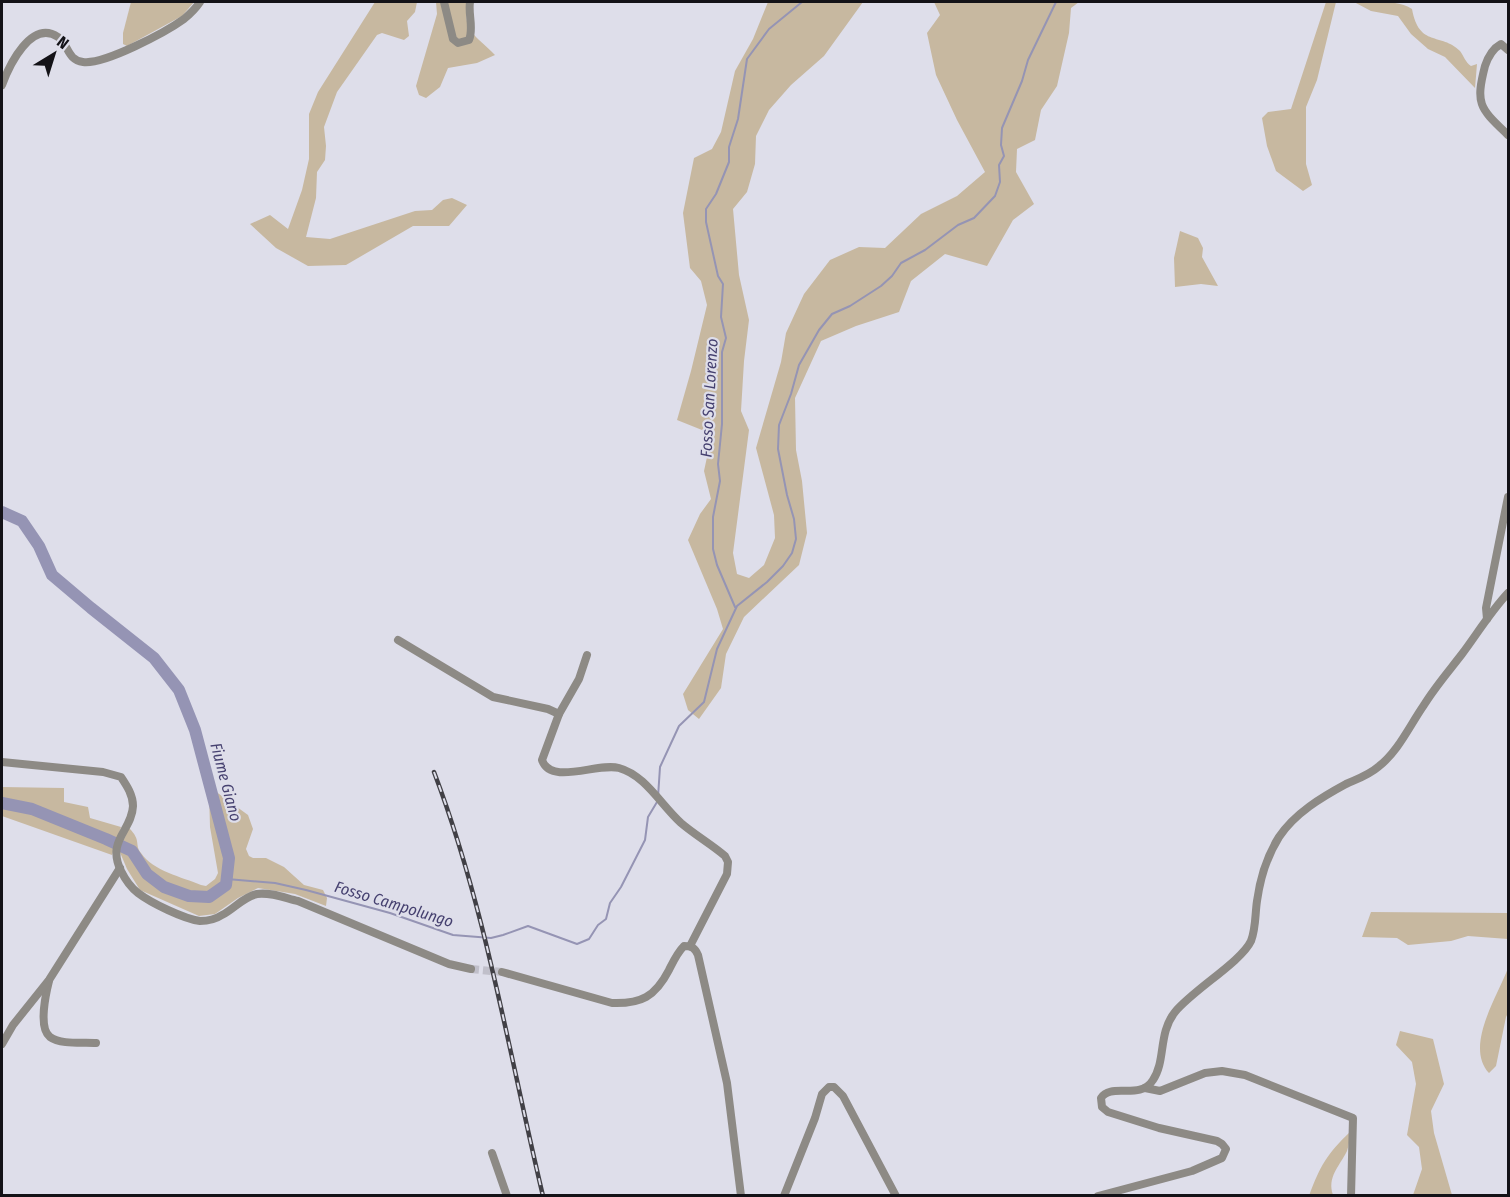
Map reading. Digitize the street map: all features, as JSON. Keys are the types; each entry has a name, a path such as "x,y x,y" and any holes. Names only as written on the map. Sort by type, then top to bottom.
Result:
{"street":[{"path":"2,85 18,53 34,36 42,33 58,37 75,60 98,62 122,53 185,19 200,2"},
{"path":"444,2 453,39 458,43 469,40 472,32 470,2"},
{"path":"1509,50 1501,44 1496,47 1488,58 1479,90 1480,101 1488,114 1509,135"},
{"path":"1487,619 1486,608 1509,496"},
{"path":"1098,1196 1192,1171 1226,1154 1226,1149 1222,1144 1108,1112 1100,1102 1103,1094 1134,1092 1145,1088 1153,1081 1158,1069 1162,1040 1173,1014 1250,944 1254,932 1262,876 1280,836 1308,807 1368,774 1386,760 1434,688 1509,593"},
{"path":"398,640 493,697 548,709 559,714"},
{"path":"586,655 579,679 559,714 543,753 544,766 562,773 606,766 632,773 669,812 717,849 728,862 727,874 690,946"},
{"path":"2,762 103,772 121,777 130,791 133,807 116,849 120,868 127,882 137,892 162,906 200,921 212,920 246,898 266,894 298,901 449,964 471,969"},
{"path":"2,1044 4,1034 49,980 120,868"},
{"path":"501,972 612,1003 630,1004 644,999 656,990 684,946 695,949 727,1083 741,1196"},
{"path":"49,980 44,1003 46,1032 50,1038 96,1043"},
{"path":"1145,1088 1160,1092 1205,1073 1222,1071 1245,1076 1353,1118 1351,1196"},
{"path":"784,1196 815,1118 822,1094 829,1087 834,1087 843,1096 896,1196"},
{"path":"492,1153 507,1196"}],"shaded area":[{"path":"1376,1 1412,9 1415,21 1425,34 1453,45 1471,66 1477,64 1475,88 1445,57 1428,49 1411,34 1398,16 1371,11 1354,2"},
{"path":"131,2 194,2 182,16 127,46 123,44 123,33"},
{"path":"375,2 417,2 415,12 407,21 409,36 404,40 382,33 377,35 337,92 324,127 325,160 317,172 316,198 306,237 330,239 415,211 432,210 443,200 452,198 467,205 449,226 413,226 346,265 308,266 276,248 250,224 270,215 288,229 302,190 309,159 309,114 318,92"},
{"path":"436,2 467,2 469,27 495,55 477,63 448,68 440,87 426,98 419,95 416,86 437,14"},
{"path":"768,2 863,2 824,56 791,85 769,110 756,136 755,164 747,192 733,209 739,275 749,320 741,411 749,430 733,553 737,574 749,578 764,565 775,538 774,515 756,448 781,362 786,333 804,294 830,260 859,247 885,248 921,214 957,196 985,172 936,75 927,33 940,15 934,2 1079,2 1071,8 1069,33 1057,86 1041,110 1035,140 1017,149 1016,172 1034,204 1013,220 987,266 945,254 911,281 899,312 856,326 821,341 795,398 796,450 802,481 807,533 799,565 744,617 726,654 721,688 699,719 688,710 683,694 723,629 688,540 700,514 711,499 704,471 712,434 677,420 707,305 701,281 690,268 683,213 694,158 712,149 721,132 735,71 753,39"},
{"path":"1326,2 1336,2 1317,80 1306,107 1306,164 1312,185 1303,191 1276,171 1267,146 1262,118 1268,112 1291,109"},
{"path":"1180,231 1198,238 1203,248 1202,257 1218,286 1201,284 1175,287 1174,258"},
{"path":"2,787 64,788 64,802 88,807 90,818 121,827 112,855 2,816"},
{"path":"215,791 248,815 253,829 246,849 249,856 266,858 284,867 304,885 323,890 327,898 326,906 295,894 258,888 215,914 199,916 140,890 119,850 129,828 137,839 141,853 160,869 206,886 215,879 218,873 210,827 209,792"},
{"path":"1371,912 1508,913 1508,939 1468,936 1451,941 1408,945 1397,938 1362,937"},
{"path":"1508,968 1508,1013 1496,1066 1489,1073 1482,1062 1481,1035"},
{"path":"1400,1031 1433,1039 1444,1084 1431,1111 1434,1133 1452,1195 1413,1195 1422,1169 1419,1147 1407,1135 1416,1084 1412,1062 1396,1045"},
{"path":"1350,1132 1347,1151 1333,1177 1333,1195 1309,1196 1325,1161"}],"waterway":[{"name":"Fosso San Lorenzo","path":"735,607 717,565 713,549 713,517 720,481 718,464 722,424 722,352 726,338 721,317 723,284 718,276 706,222 706,209 716,194 729,162 729,147 738,119 747,59 769,29 802,2"},
{"name":"Fosso Campolungo","path":"658,797 660,767 679,726 704,702 717,649 737,606 767,582 792,553 796,539 794,519 778,449 779,425 799,365 819,330 832,314 850,306 881,286 901,263 925,250 958,225 974,218 995,196 1000,182 999,165 1004,156 1001,145 1002,128 1022,81 1028,60 1056,2"},
{"name":"Fiume Giano","path":"2,512 22,521 39,546 52,575 154,658 179,690 195,730 229,858 226,885 209,897 189,896 164,887 147,874 132,851 32,809 2,803"},
{"name":"Fosso Campolungo","path":"227,879 275,883 306,890 390,913 453,935 491,938 528,926 577,944 589,939 598,925 606,919 610,903 621,887 645,840 648,817 657,802"}],"tunnel":[{"path":"471,969 502,972"}],"railway":[{"path":"434,772 468,876 482,929 543,1196"}]}
